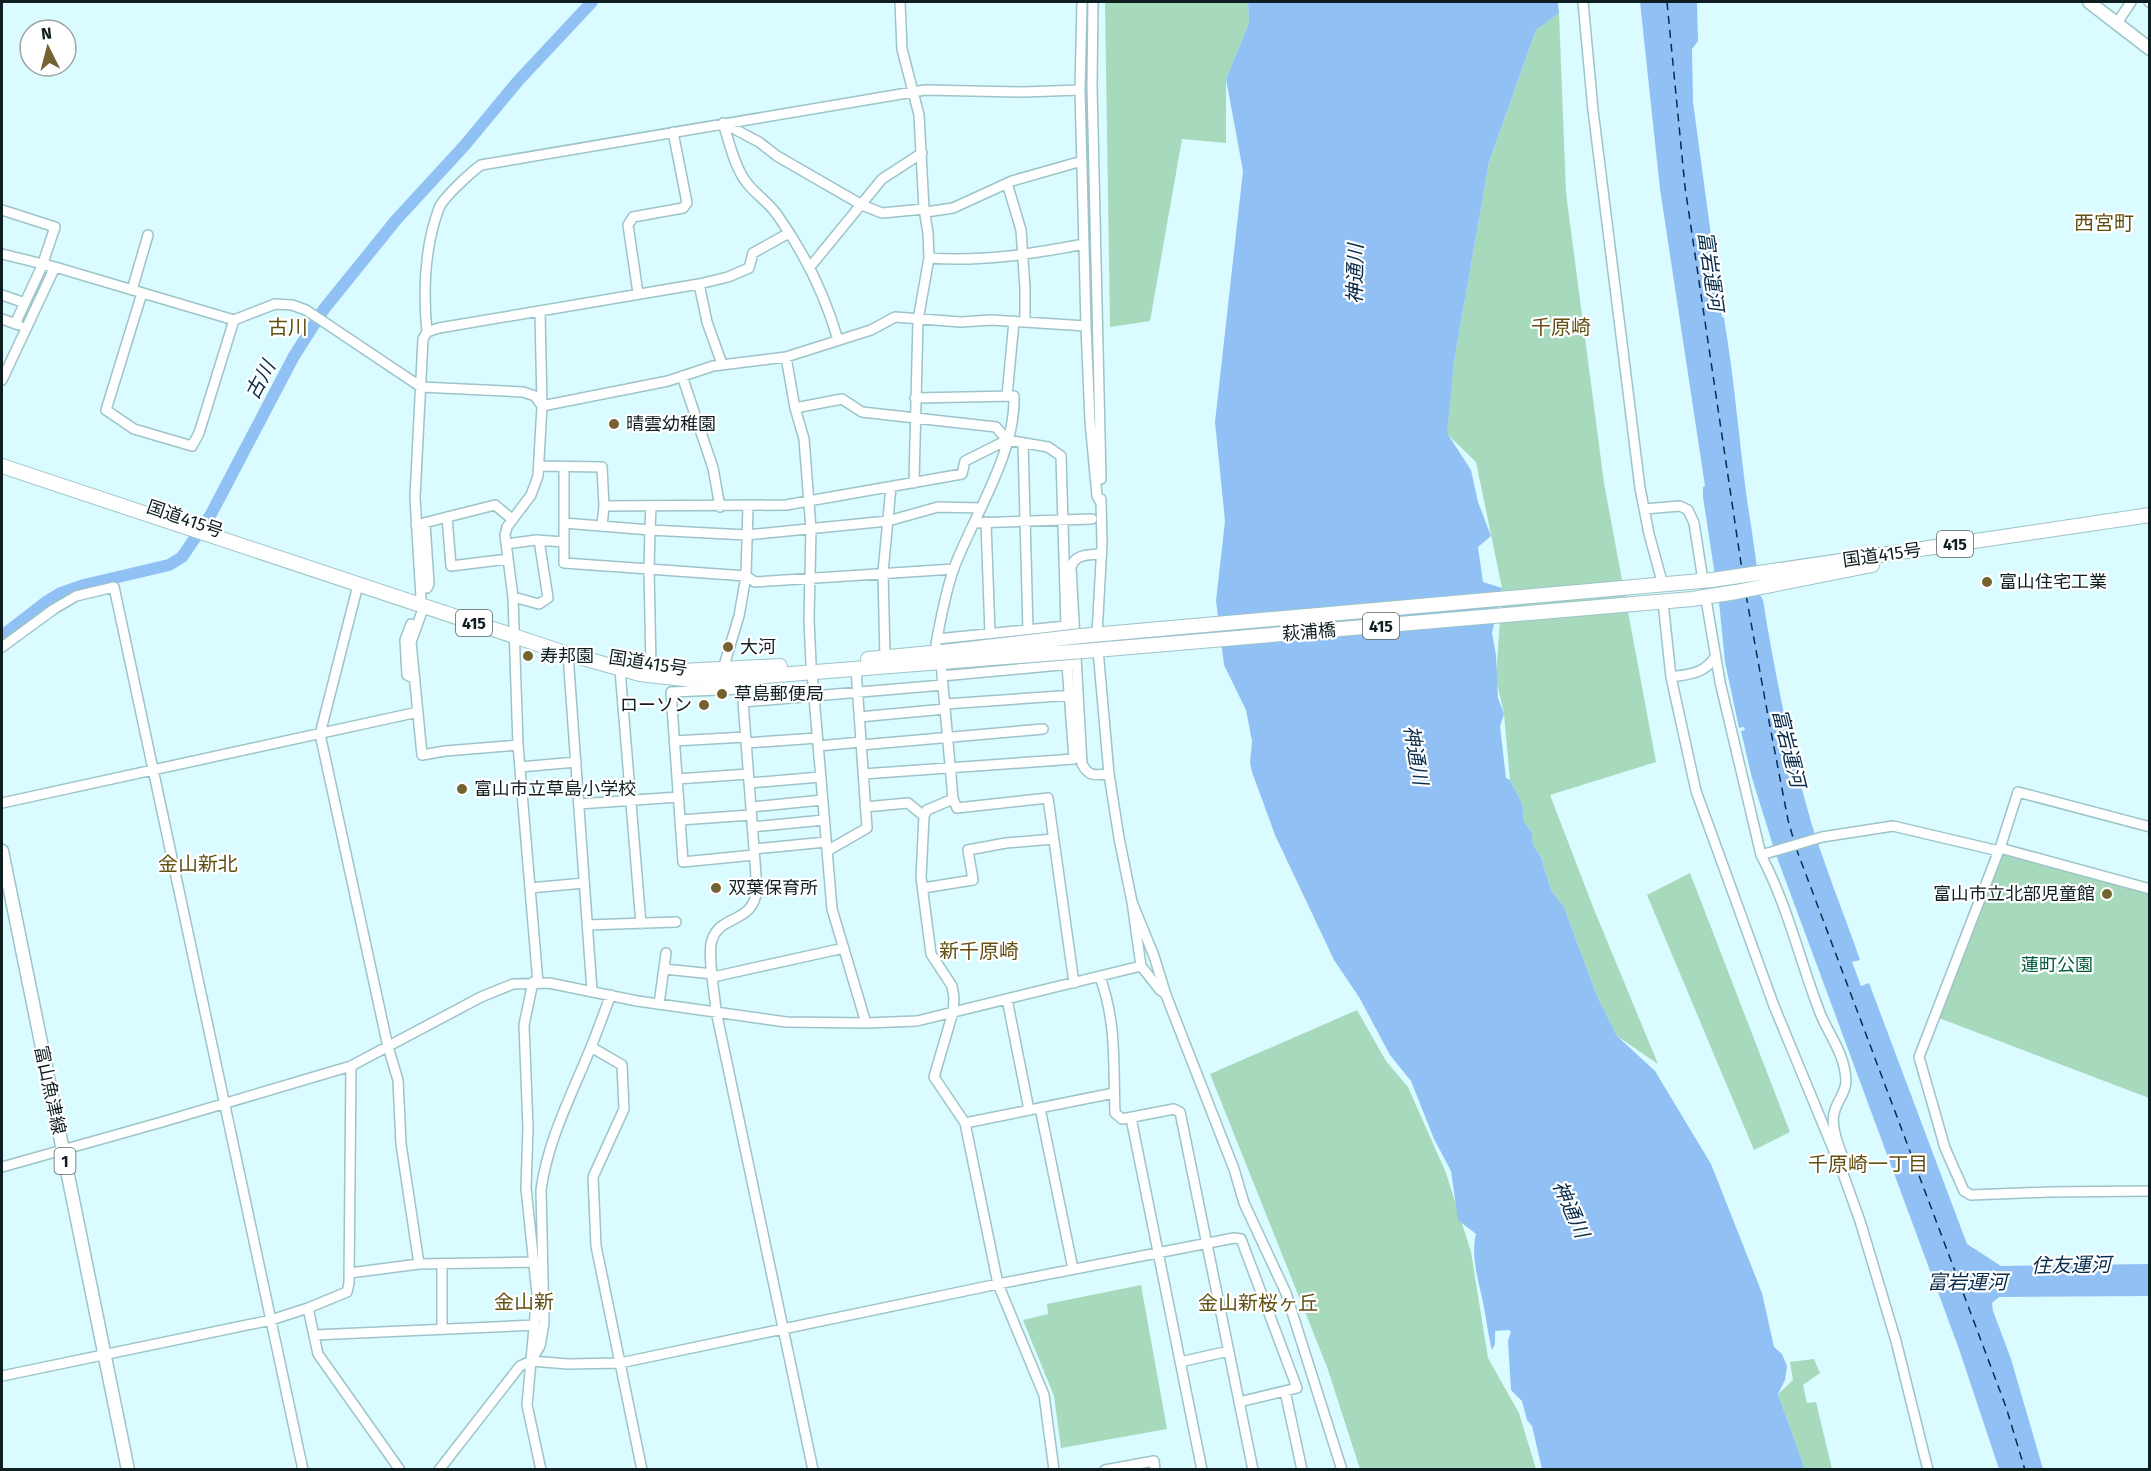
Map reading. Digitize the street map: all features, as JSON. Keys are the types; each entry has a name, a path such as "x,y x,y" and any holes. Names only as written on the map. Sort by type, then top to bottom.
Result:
{"highway":[{"name":"国道415号","path":"2,458 358,585 422,602"},
{"name":"国道415号","path":"2,466 191,525"},
{"name":"国道415号","path":"1761,580 2150,515"},
{"name":"国道415号","path":"1658,602 1707,588 2150,523"},
{"name":"国道415号","path":"214,533 514,632 604,657 651,667 686,671 723,669 741,679"},
{"name":"国道415号","path":"1656,586 1707,588"},
{"name":"萩浦橋","path":"1103,634 1656,586"},
{"name":"萩浦橋","path":"1097,650 1658,602"},
{"name":"国道415号","path":"514,632 568,654 620,670 671,678 718,680 741,679 885,657 943,661 1074,629 1103,634"},
{"name":"国道415号","path":"812,668 856,669 1097,650"}],"main road":[{"path":"2089,2 2150,49"},
{"name":"富山魚津線","path":"2,852 128,1470"}],"street":[{"path":"900,2 902,48 919,115 929,258 918,320 914,483"},
{"path":"1082,2 1080,90 1086,326 1090,421 1097,496 1101,503"},
{"path":"1093,2 1092,86 1103,634"},
{"path":"1583,2 1593,110 1656,586"},
{"path":"2116,23 2131,2"},
{"path":"518,745 422,755 411,642 422,602 416,474 423,339 427,332 428,254 440,206 471,172 481,165 925,90 1023,92 1080,90"},
{"path":"723,123 759,142 777,156 862,205 882,213 953,208 1007,183 1082,161"},
{"path":"723,123 735,161 744,178 777,213 810,267 821,290 838,340"},
{"path":"638,293 628,225 633,217 682,208 687,203 673,132"},
{"path":"810,267 882,179 922,153"},
{"path":"1007,183 1021,230 1025,322"},
{"path":"2,210 56,228 42,266 15,324"},
{"path":"427,332 439,328 728,278 749,268 753,253 789,233"},
{"path":"148,235 137,292 106,410 135,429 192,446 199,433 234,320"},
{"path":"929,258 959,260 1023,256 1084,244"},
{"path":"2,254 42,266 55,267 234,320 275,304 292,304 306,310 421,387 523,392 536,396 542,406"},
{"path":"2,380 55,267"},
{"path":"699,284 707,322 722,364"},
{"path":"2,295 25,303"},
{"path":"540,312 542,406 538,476 531,495 507,527 506,544 513,597 518,745 535,982 524,1025 528,1128 526,1188 537,1294 527,1405 541,1470"},
{"path":"542,406 668,381 722,364 786,357 871,330 895,317 918,320 1014,321 1086,326"},
{"path":"2,319 27,328"},
{"path":"1007,396 1014,321"},
{"path":"786,357 795,408 804,439 811,529 809,619 832,909 866,1023"},
{"path":"682,376 713,468 720,507"},
{"path":"915,398 1014,396 1014,416 994,479 954,569 944,601 945,707 953,799 957,808 1048,798 1074,983"},
{"path":"795,408 842,399 862,412 996,427 1007,440"},
{"path":"604,506 786,506 962,474 965,461 1007,440 1048,447 1061,456 1063,520 1074,629"},
{"path":"1023,443 1028,630"},
{"path":"539,466 602,468 604,506 602,526"},
{"path":"564,467 564,563 746,576 754,582 954,569"},
{"path":"885,657 883,572 891,487"},
{"path":"420,524 495,506 512,519"},
{"path":"651,506 649,569 651,667"},
{"path":"1644,509 1680,506 1688,510 1694,523 1707,588 1715,657 1761,855 1789,922 1821,1015 1836,1042 1843,1068 1846,1082 1833,1120 1845,1163 1840,1168"},
{"path":"723,669 739,616 746,576 748,507"},
{"path":"564,524 747,535 888,521 938,507 980,507"},
{"path":"447,517 451,566 508,559"},
{"path":"974,523 1092,519"},
{"path":"986,522 990,634"},
{"path":"506,544 539,540 564,542"},
{"path":"513,597 539,604 548,598 539,540"},
{"path":"1101,554 1077,557 1072,561 1074,629 1072,664 1082,764 1086,772 1093,775 1109,774"},
{"path":"358,585 320,734 388,1047 398,1080 401,1144 419,1264"},
{"path":"2,648 54,609 76,596 114,587 303,1470"},
{"path":"1658,602 1671,677 1696,791 1774,1006 1860,1221 1896,1341 1928,1470"},
{"path":"743,702 857,693 943,661 990,634 1074,629"},
{"path":"1097,650 1109,774 1141,966 1160,990 1166,994"},
{"path":"568,654 592,991"},
{"path":"1671,677 1698,673 1710,665 1715,657"},
{"path":"943,661 1072,664"},
{"path":"813,1470 716,1011 712,940 720,927 748,912 756,901 757,890 754,852 752,826 749,778 741,679 671,693 683,862 754,852 826,846 867,828 856,669"},
{"path":"620,670 641,924"},
{"path":"859,717 1074,695"},
{"path":"863,774 1074,759 1074,695"},
{"path":"2,803 418,712"},
{"path":"674,741 746,740 861,744 1043,729"},
{"path":"520,767 576,762"},
{"path":"677,779 820,777"},
{"path":"2150,827 2018,792 1999,850 1918,1057 1945,1148 1964,1191 1971,1194 2150,1191"},
{"path":"579,804 678,797"},
{"path":"953,799 927,810 924,816 921,877 931,954 952,986 953,1012 934,1077 965,1122 998,1284 1044,1395 1054,1470"},
{"path":"680,820 822,800"},
{"path":"866,807 908,803 924,816"},
{"path":"752,826 824,820"},
{"path":"1761,855 1822,837 1893,826 1999,850 2150,889"},
{"path":"923,888 973,880 968,850 1006,843 1053,839"},
{"path":"530,888 584,883"},
{"path":"1132,902 1234,1169 1244,1203 1286,1293 1342,1470"},
{"path":"587,926 676,922"},
{"path":"664,969 713,976 844,948"},
{"path":"659,1004 666,953"},
{"path":"2,1167 351,1066 502,987 535,982 659,1004 786,1022 866,1023 917,1021 1141,966"},
{"path":"1100,977 1109,1001 1114,1036 1115,1113 1122,1119 1174,1109 1180,1112 1253,1470"},
{"path":"531,1361 540,1346 544,1323 541,1190 543,1172 562,1113 611,995"},
{"path":"1007,999 1029,1110"},
{"path":"591,1047 622,1065 624,1109 593,1177 596,1246 642,1470"},
{"path":"2,1376 271,1320 347,1292 350,1273 351,1066"},
{"path":"965,1122 1114,1093"},
{"path":"1040,1108 1073,1269"},
{"path":"1131,1118 1202,1470"},
{"path":"439,1470 520,1366 531,1361 568,1364 620,1363 1073,1269 1208,1243 1241,1239 1297,1388 1239,1402"},
{"path":"350,1273 419,1264 532,1262"},
{"path":"442,1264 442,1328"},
{"path":"308,1308 318,1354 400,1470"},
{"path":"314,1335 535,1325"},
{"path":"1180,1362 1228,1352"},
{"path":"1285,1391 1302,1470"},
{"path":"1105,1470 1154,1461 1155,1470"}],"green space":[{"path":"1105,2 1248,2 1249,23 1226,79 1226,143 1182,139 1150,321 1110,327"},
{"path":"1559,13 1566,193 1604,483 1656,762 1550,795 1593,907 1658,1064 1617,1036 1597,996 1564,907 1551,890 1541,857 1533,845 1532,832 1524,822 1522,803 1510,780 1504,714 1496,679 1502,588 1476,462 1446,433 1454,362 1489,162 1536,30"},
{"name":"蓮町公園","path":"2001,853 2149,894 2149,1098 1939,1018"},
{"path":"1690,873 1790,1132 1754,1150 1647,895"},
{"path":"1357,1010 1386,1061 1408,1087 1446,1173 1471,1252 1488,1358 1519,1413 1536,1469 1360,1469 1327,1367 1210,1074"},
{"path":"1141,1285 1167,1429 1061,1448 1054,1396 1023,1320 1048,1314 1047,1304"},
{"path":"1814,1359 1820,1373 1803,1385 1807,1403 1816,1402 1832,1469 1805,1469 1778,1394 1793,1380 1790,1362"}],"water":[{"name":"神通川","path":"1248,2 1558,2 1559,13 1536,30 1489,162 1454,362 1447,433 1471,470 1478,502 1491,536 1478,547 1483,582 1502,588 1492,633 1496,655 1498,698 1504,714 1500,726 1506,778 1510,780 1522,803 1524,822 1532,832 1533,845 1541,857 1551,890 1564,907 1597,996 1617,1036 1655,1071 1711,1164 1762,1293 1774,1347 1782,1354 1787,1366 1785,1380 1778,1394 1805,1469 1542,1469 1532,1426 1527,1420 1522,1401 1511,1390 1508,1341 1511,1332 1509,1330 1495,1331 1495,1344 1492,1350 1475,1262 1476,1234 1458,1220 1451,1171 1434,1139 1411,1081 1390,1055 1359,997 1334,960 1275,835 1252,772 1250,763 1252,741 1246,710 1224,665 1216,601 1225,521 1215,422 1243,171 1226,79 1249,23"},
{"name":"富岩運河","path":"1640,2 1697,2 1698,41 1692,49 1693,102 1722,317 1731,363 1760,595 1763,600 1784,712 1803,795 1822,856 1860,960 1852,962 1861,986 1869,983 1967,1244 2001,1266 2149,1264 2149,1296 1999,1297 1992,1303 2043,1469 1999,1469 1959,1349 1775,852 1752,778 1741,731 1745,730 1744,727 1739,728 1725,662 1719,602 1703,497 1705,486 1660,189"}],"waterway":[{"name":"古川","path":"2,636 61,593 84,585 169,565 182,557 210,516 294,356 324,309 396,220 465,145 518,81 592,2"}],"ferry route":[{"path":"1667,2 1685,187 1742,570"},
{"path":"1746,595 1788,820 1794,841"},
{"path":"1796,848 2006,1407 2025,1470"}],"place":[{"name":"晴雲幼稚園","path":"614,424"},
{"name":"富山住宅工業","path":"1987,582"},
{"name":"大河","path":"728,647"},
{"name":"寿邦園","path":"528,656"},
{"name":"草島郵便局","path":"722,694"},
{"name":"ローソン","path":"704,705"},
{"name":"富山市立草島小学校","path":"462,789"},
{"name":"双葉保育所","path":"716,888"},
{"name":"富山市立北部児童館","path":"2107,894"}],"district":[{"name":"西宮町","path":"2104,223"},
{"name":"古川","path":"288,327"},
{"name":"千原崎","path":"1561,327"},
{"name":"金山新北","path":"198,864"},
{"name":"新千原崎","path":"979,951"},
{"name":"千原崎一丁目","path":"1868,1164"},
{"name":"金山新","path":"524,1302"},
{"name":"金山新桜ヶ丘","path":"1258,1303"}],"water label":[{"name":"住友運河","path":"2071,1265"}]}
